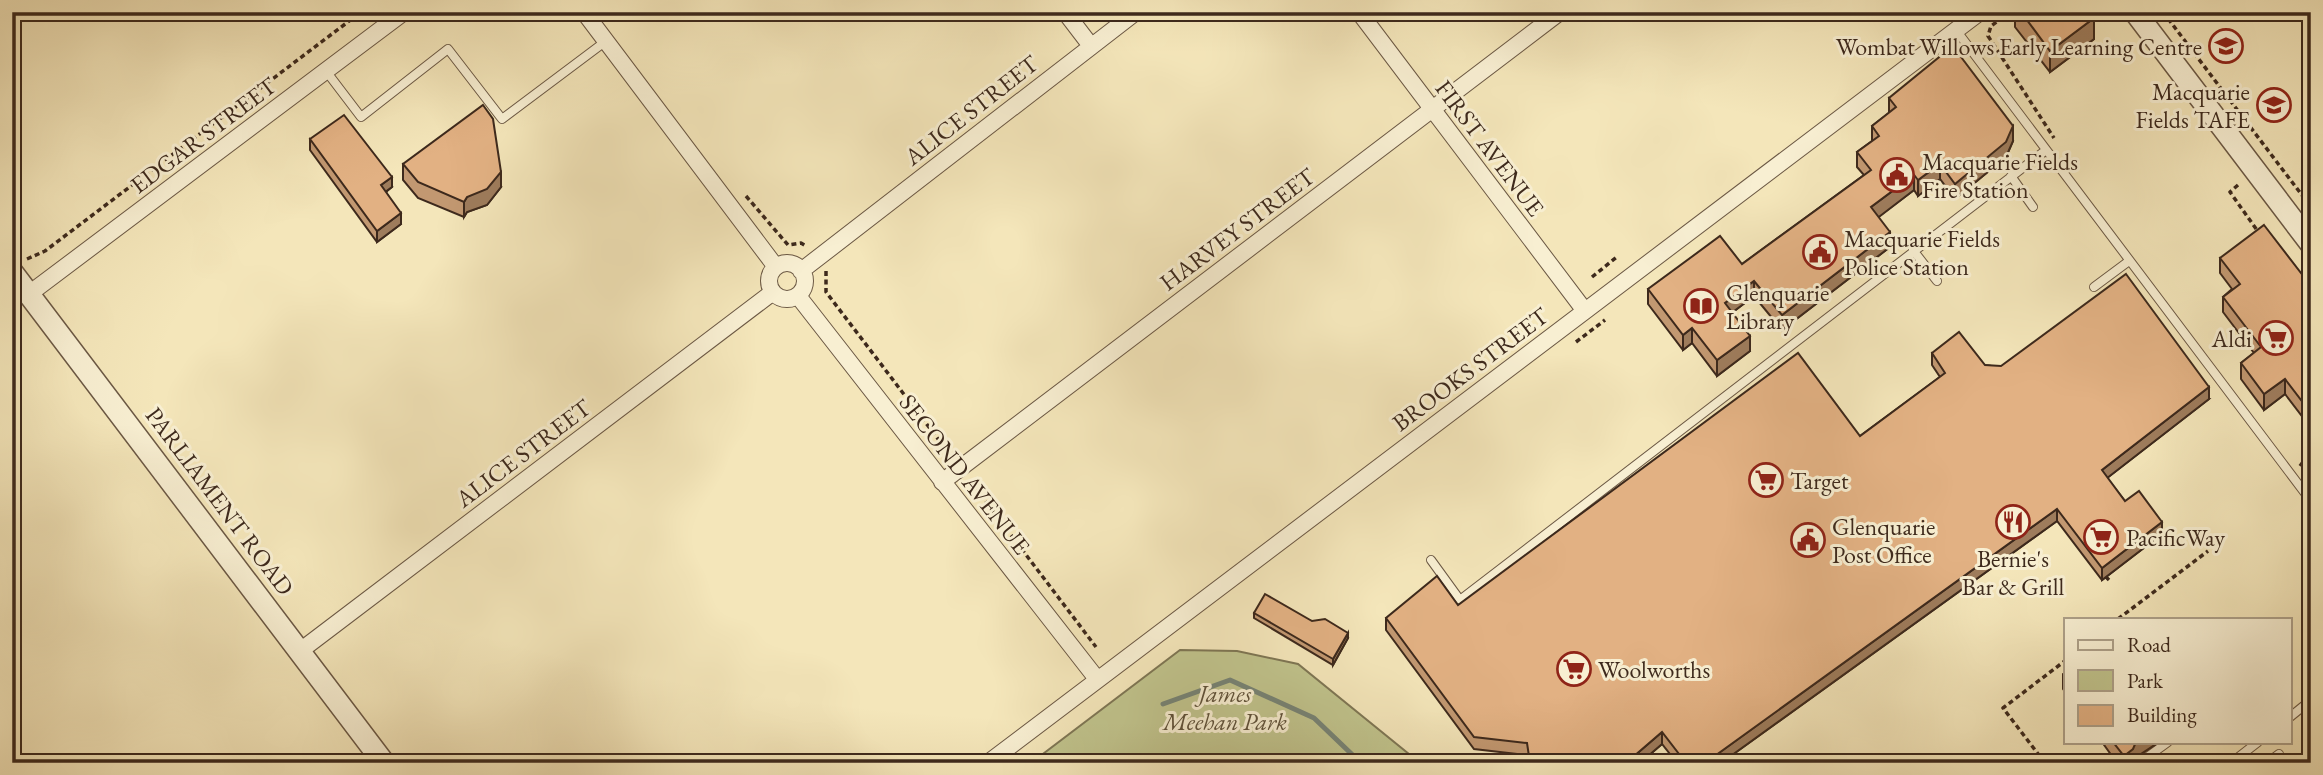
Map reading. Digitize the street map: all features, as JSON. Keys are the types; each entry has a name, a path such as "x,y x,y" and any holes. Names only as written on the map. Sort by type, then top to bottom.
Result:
{"street":[{"name":"EDGAR STREET","path":"29,294 404,12"},
{"path":"584,12 776,267"},
{"path":"1065,12 1091,46"},
{"name":"ALICE STREET","path":"801,271 1136,12"},
{"name":"FIRST AVENUE","path":"1359,12 1585,311"},
{"name":"HARVEY STREET","path":"942,482 1560,12"},
{"name":"BROOKS STREET","path":"988,763 1980,12"},
{"path":"2135,12 2311,244"},
{"path":"790,264 801,271 804,284 797,296 784,299 773,292 769,279 776,267 790,264"},
{"name":"PARLIAMENT ROAD","path":"20,265 29,294 384,763"},
{"name":"ALICE STREET","path":"300,651 773,292"},
{"name":"SECOND AVENUE","path":"797,296 1097,679"}],"lane":[{"path":"1956,30 2311,501"},
{"path":"326,71 360,117 449,49 502,119 606,41"},
{"path":"1432,560 1460,600 1681,432 1723,395 2046,150"},
{"path":"2011,176 2033,207"},
{"path":"1913,250 1937,281"},
{"path":"2094,287 2129,261"},
{"path":"2292,715 2311,700"},
{"path":"2139,763 2165,744"},
{"path":"2231,763 2255,744"},
{"path":"2267,763 2279,754"}],"path":[{"path":"20,265 46,251 360,12"},
{"path":"2010,12 1992,26 1988,36 2052,130 2054,140"},
{"path":"2163,12 2311,207"},
{"path":"2238,185 2230,192 2259,234 2259,244"},
{"path":"783,241 788,245 802,243 807,247"},
{"path":"1592,277 1618,256"},
{"path":"825,271 826,292"},
{"path":"1576,342 1608,317"},
{"path":"2300,466 2311,451"},
{"path":"2119,618 2208,551"},
{"path":"2045,763 2003,708 2064,662"}],"green space":[{"name":"James Meehan Park","path":"1180,650 1237,651 1298,664 1420,763 1031,763"}],"building":[{"path":"2021,12 2089,12 2094,18 2050,51"},
{"path":"1952,52 1961,57 2013,126 2006,142 1955,184 1940,164 1918,180 1914,175 1871,207 1890,232 1782,315 1754,281 1725,303 1750,336 1717,360 1692,328 1683,335 1648,289 1720,236 1742,264 1871,170 1857,152 1879,136 1872,126 1896,107 1889,98 1943,54"},
{"path":"483,105 493,119 501,172 487,189 467,197 464,202 418,182 403,164"},
{"path":"344,115 392,177 381,185 401,213 377,231 310,139"},
{"name":"Aldi","path":"2264,225 2311,286 2311,413 2285,379 2264,394 2241,363 2261,347 2223,297 2240,284 2220,258"},
{"path":"2126,274 2209,387 2102,470 2125,501 2139,491 2162,522 2102,568 2057,509 1705,763 1686,763 1662,732 1626,763 1530,763 1527,743 1474,737 1386,618 1437,576 1458,605 1798,353 1860,436 1945,373 1932,353 1959,332 1985,365 2001,366"},
{"path":"1265,594 1312,621 1325,619 1348,633 1333,659 1254,613"},
{"path":"2115,744 2135,744 2133,749 2124,756"},
{"path":"2270,757 2275,763 2261,763"}],"waterway":[{"path":"1163,704 1230,680 1314,718 1361,763"}],"place":[{"name":"Wombat Willows Early Learning Centre","path":"2226,46"},
{"name":"Macquarie Fields TAFE","path":"2274,105"},
{"name":"Macquarie Fields Fire Station","path":"1897,175"},
{"name":"Macquarie Fields Police Station","path":"1820,252"},
{"name":"Glenquarie Library","path":"1701,306"},
{"name":"Aldi","path":"2276,338"},
{"name":"Target","path":"1766,480"},
{"name":"Bernie's Bar & Grill","path":"2013,522"},
{"name":"PacificWay","path":"2101,537"},
{"name":"Glenquarie Post Office","path":"1808,540"},
{"name":"Woolworths","path":"1574,669"}]}
